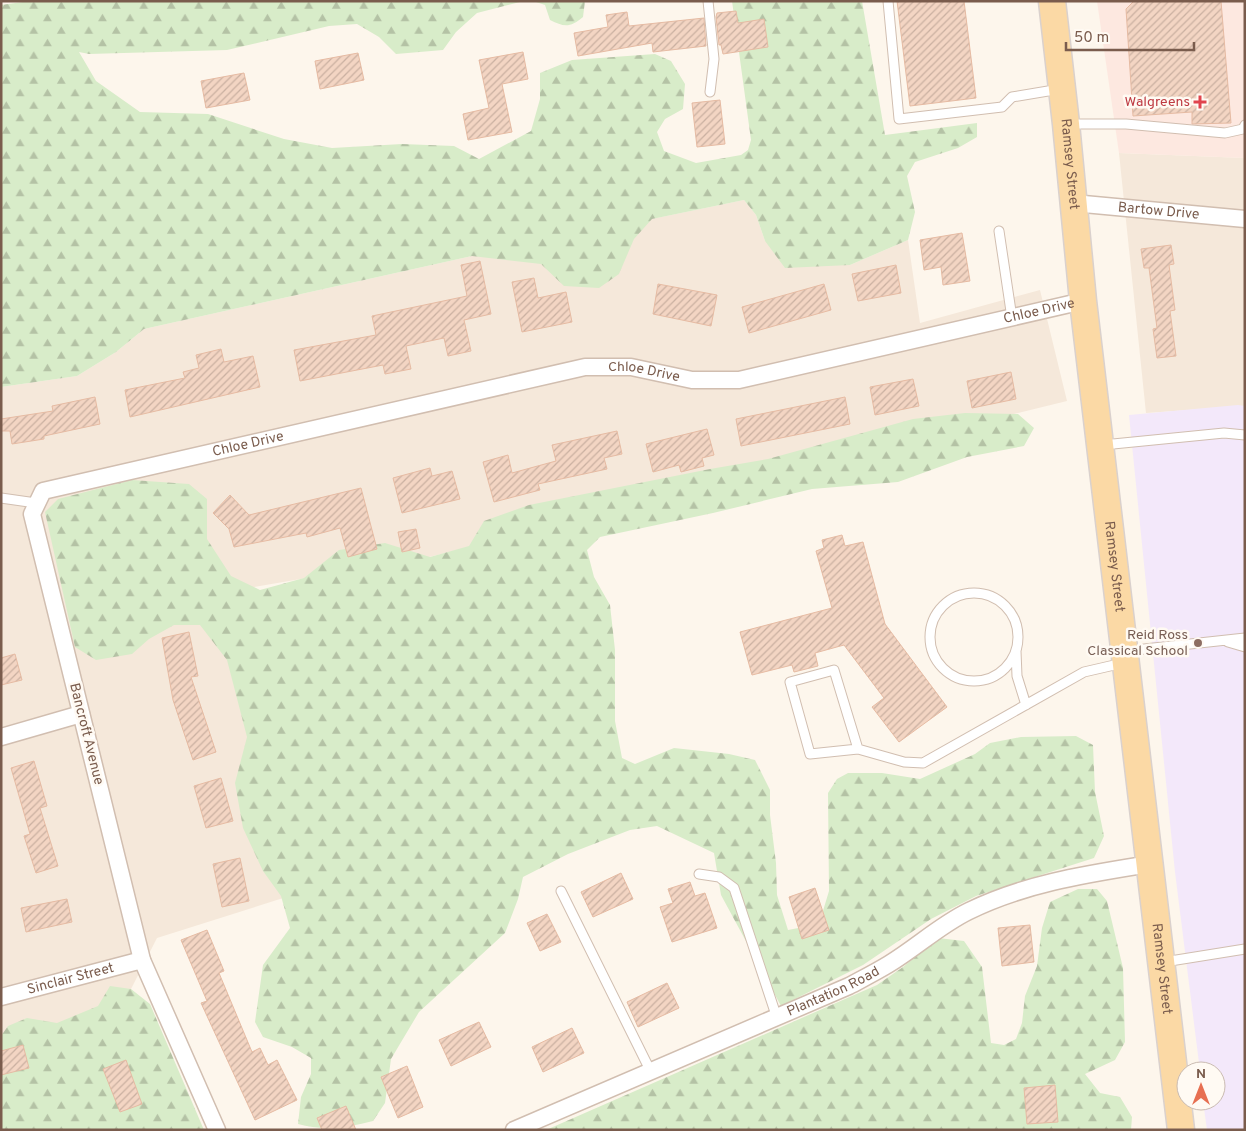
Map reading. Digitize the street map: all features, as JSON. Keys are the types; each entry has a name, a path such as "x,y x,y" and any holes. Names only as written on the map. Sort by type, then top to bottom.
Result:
{"main road":[{"name":"Ramsey Street","path":"1052,1 1066,124 1082,301 1181,1130"}],"street":[{"name":"Bartow Drive","path":"1073,203 1245,219"},
{"name":"Chloe Drive","path":"36,503 43,491 585,367 631,367 692,380 739,380 1082,301"},
{"name":"Bancroft Avenue","path":"36,503 32,514 142,960 217,1130"},
{"path":"1,737 81,714"},
{"name":"Plantation Road","path":"514,1130 849,986 890,964 938,929 968,911 1001,897 1080,875 1150,864"},
{"name":"Sinclair Street","path":"1,997 142,960"}],"lane":[{"path":"708,1 714,59 710,92"},
{"path":"888,1 899,119 1002,107 1012,97 1062,89"},
{"path":"1066,124 1126,124 1224,133 1243,129 1245,125"},
{"path":"999,231 1012,318"},
{"path":"1100,446 1224,433 1245,435"},
{"path":"1,498 36,503"},
{"path":"1016,649 1010,662 1000,672 987,679 973,681 959,678 946,671 936,661 930,641 933,620 940,607 952,598 966,593 981,593 995,598 1006,607 1014,620 1018,634 1016,649 1017,676 1026,705"},
{"path":"858,749 834,670 790,682 810,754 858,749 904,762 924,763 1084,672 1125,657 1245,638"},
{"path":"1223,640 1245,648"},
{"path":"700,874 719,877 734,888 777,1018"},
{"path":"561,891 651,1072"},
{"path":"1161,962 1245,949"}],"shaded area":[{"path":"1097,1 1245,1 1245,158 1119,153"},
{"path":"1119,153 1245,158 1245,406 1146,413"},
{"path":"744,200 756,215 765,241 850,265 908,240 920,323 1040,290 1067,401 429,557 231,591 299,893 157,938 131,989 202,1130 1,1130 1,387 77,376 116,352 144,329 472,256"},
{"name":"Reid Ross Classical School","path":"1238,405 1245,406 1245,1130 1207,1130 1204,1111 1226,1111 1226,1061 1199,1061 1175,872 1129,415"}],"green space":[{"path":"30,1 524,1 477,13 456,32 443,50 396,54 379,37 357,24 329,26 227,50 89,54 79,52 96,81 140,112 208,114 284,139 332,148 402,144 454,146 479,159 531,131 540,99 540,73 572,60 655,54 671,61 685,84 683,109 665,119 657,132 664,151 696,163 741,155 748,150 751,140 732,1 862,1 885,135 977,123 977,137 958,148 915,162 907,176 915,212 908,240 850,265 785,268 765,241 756,215 744,200 652,219 634,239 619,274 599,288 564,286 541,264 472,256 144,329 116,352 77,376 1,387 1,5"},
{"path":"533,1 585,1 583,17 571,25 559,24 550,20 545,5"},
{"path":"965,413 1018,414 1034,428 1024,446 967,457 898,482 812,489 713,513 600,537 587,550 594,577 610,605 615,650 615,721 622,758 635,764 674,748 729,754 755,760 770,790 770,815 776,863 777,895 788,930 819,924 829,891 828,793 837,779 848,773 882,773 920,779 975,754 990,743 1021,737 1076,736 1093,745 1095,792 1104,836 1094,858 976,896 931,919 863,965 781,1006 721,895 714,853 657,826 630,830 568,854 523,877 518,899 505,933 419,1012 391,1059 385,1103 373,1121 335,1128 298,1124 301,1097 311,1074 311,1058 292,1047 263,1037 255,1022 263,965 290,928 281,896 263,871 243,828 235,783 247,737 227,660 200,625 174,625 149,639 132,654 96,660 75,647 45,512 58,499 132,480 189,484 207,499 207,539 231,576 260,590 304,578 339,550 385,543 430,557 469,546 484,521 529,505 768,459 913,419"},
{"path":"1078,889 1097,889 1107,901 1123,968 1125,1042 1115,1060 1085,1074 1100,1093 1120,1097 1132,1117 1131,1130 546,1130 877,985 903,967 938,938 964,941 982,967 991,1043 1004,1045 1016,1039 1022,1023 1025,996 1037,966 1042,928 1050,902"},
{"path":"110,986 131,989 150,1004 204,1130 1,1130 1,1036 8,1026 27,1018 57,1023 98,1006"}],"building":[{"path":"897,1 964,1 976,98 910,106"},
{"name":"Walgreens","path":"1134,1 1221,1 1231,123 1192,124 1192,112 1133,116 1126,9"},
{"path":"736,11 738,23 764,19 768,47 723,54 721,45 719,45 717,13"},
{"path":"627,12 629,26 704,18 706,46 653,52 652,43 578,56 574,33 608,27 606,15"},
{"path":"523,52 528,79 502,84 512,132 468,140 463,114 489,108 479,60"},
{"path":"358,53 364,80 320,89 315,61"},
{"path":"244,73 250,100 206,108 201,81"},
{"path":"720,100 725,144 697,147 692,103"},
{"path":"962,233 970,281 943,285 941,267 924,270 920,240"},
{"path":"1171,245 1174,264 1169,265 1175,310 1170,311 1176,356 1157,358 1153,329 1157,328 1149,268 1144,268 1141,249"},
{"path":"480,261 491,314 464,320 471,351 448,356 444,338 406,346 411,369 385,374 383,365 300,381 294,350 376,335 372,316 467,296 461,265"},
{"path":"896,265 901,293 858,301 852,274"},
{"path":"534,278 538,298 566,292 572,322 522,332 512,282"},
{"path":"658,284 717,295 711,326 653,314"},
{"path":"824,284 831,310 749,333 742,307"},
{"path":"221,349 224,362 253,356 260,387 130,417 125,390 185,378 183,372 199,368 196,355"},
{"path":"1011,372 1016,399 972,408 967,381"},
{"path":"913,379 919,406 875,415 870,387"},
{"path":"95,397 100,424 44,436 44,439 12,444 10,431 1,431 1,419 53,411 52,406"},
{"path":"845,397 850,424 741,446 736,419"},
{"path":"707,429 714,455 702,458 704,466 681,472 679,465 653,472 646,444"},
{"path":"617,431 622,454 604,458 607,469 538,484 540,490 494,502 483,462 508,455 512,473 556,461 552,445"},
{"path":"430,468 432,476 452,471 460,499 402,513 393,478"},
{"path":"361,488 377,549 348,557 340,528 307,537 306,533 234,547 229,529 213,513 230,495 249,515"},
{"path":"416,529 420,548 402,552 398,532"},
{"path":"842,535 845,546 863,542 885,624 947,707 899,742 872,707 884,698 844,645 815,653 818,666 794,672 792,665 752,675 740,632 832,608 816,551 824,548 822,540"},
{"path":"189,632 198,676 191,677 216,752 193,760 173,700 162,638"},
{"path":"15,654 22,680 1,685 1,658"},
{"path":"34,761 47,806 40,808 58,866 36,873 24,836 30,834 11,768"},
{"path":"221,778 233,821 206,828 194,786"},
{"path":"240,858 249,901 222,907 213,864"},
{"path":"621,873 633,899 593,917 581,892"},
{"path":"690,882 695,896 705,893 717,928 672,942 660,907 673,903 668,889"},
{"path":"815,888 829,930 802,939 789,897"},
{"path":"67,899 72,922 26,932 21,908"},
{"path":"547,914 561,942 540,951 527,923"},
{"path":"1030,925 1034,962 1002,966 998,928"},
{"path":"207,930 224,971 219,973 252,1052 260,1048 268,1065 277,1060 297,1100 255,1120 201,1003 207,1001 181,940"},
{"path":"667,983 679,1008 638,1027 627,1002"},
{"path":"479,1022 491,1047 451,1066 439,1040"},
{"path":"572,1028 584,1053 543,1072 532,1047"},
{"path":"23,1045 29,1068 1,1075 1,1051"},
{"path":"126,1060 142,1104 120,1112 103,1069"},
{"path":"407,1066 423,1107 398,1118 381,1077"},
{"path":"1055,1085 1058,1122 1027,1124 1024,1088"},
{"path":"346,1106 356,1130 322,1130 317,1118"}],"place":[{"name":"Walgreens","path":"1200,102"},
{"name":"Reid Ross Classical School","path":"1198,643"}]}
